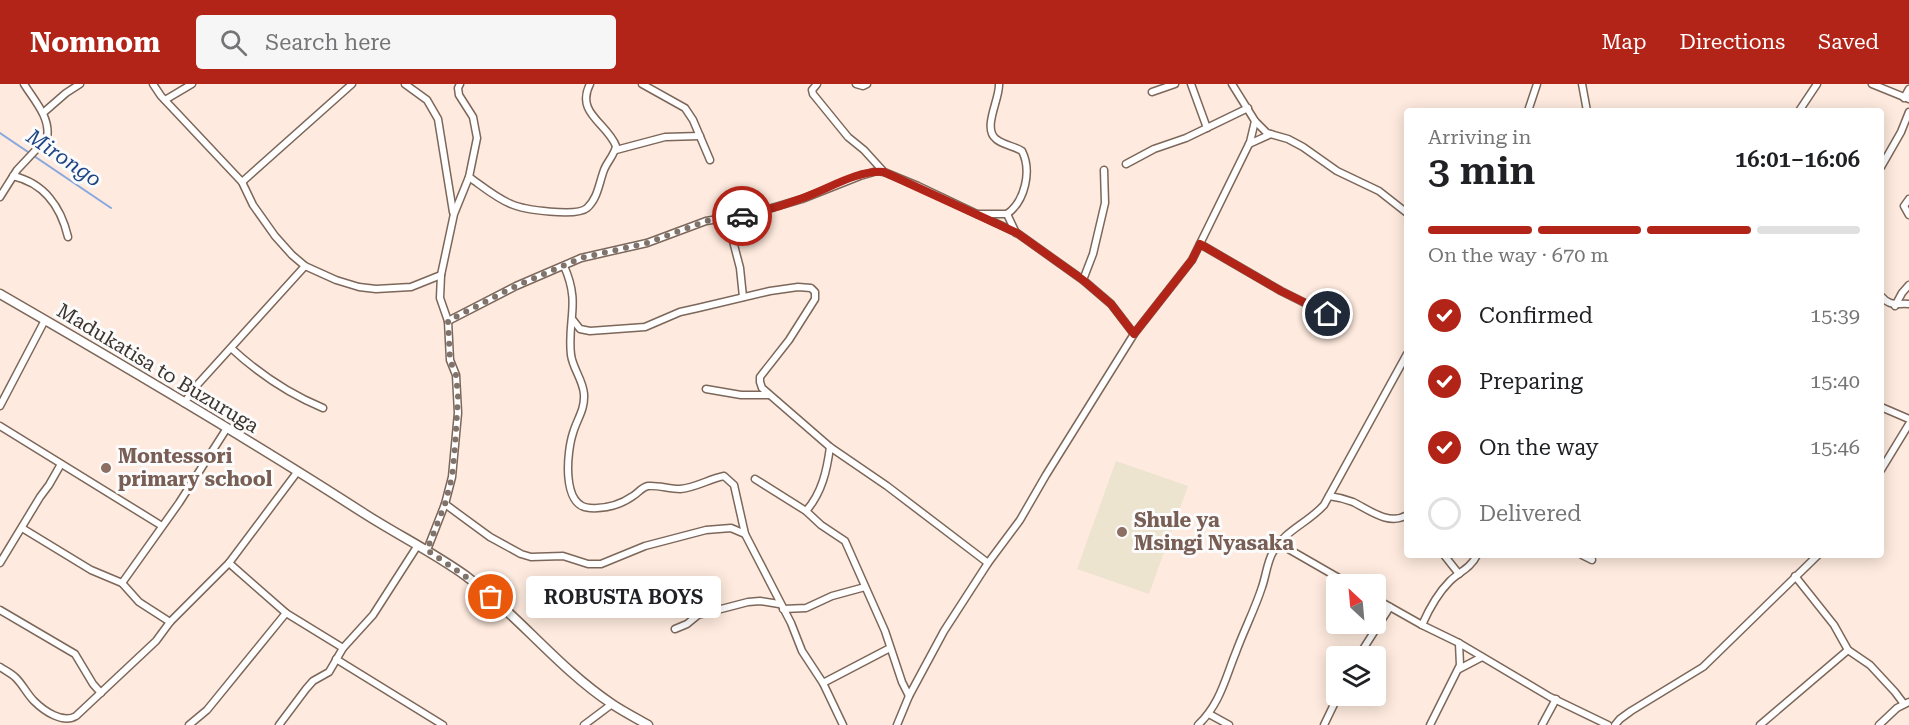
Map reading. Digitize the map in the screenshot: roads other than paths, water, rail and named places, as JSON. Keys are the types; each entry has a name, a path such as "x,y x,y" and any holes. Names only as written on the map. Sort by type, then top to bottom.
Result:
{"main road":[{"name":"Madukatisa to Buzuruga","path":"0,294 427,550 483,590 558,659 612,704 648,725"}],"street":[{"path":"0,197 12,176 47,138 48,129 43,113 24,84"},
{"path":"43,113 80,84"},
{"path":"153,84 165,100 242,182 253,205 275,236 292,255 306,266 336,280 376,289 411,287 441,275"},
{"path":"165,100 192,84"},
{"path":"242,182 352,84"},
{"path":"405,84 427,99 438,119 454,214"},
{"path":"427,550 445,504 452,477 458,396 456,375 450,360 448,321 440,303 441,275 454,214 469,177 475,152 476,126 459,95 460,84"},
{"path":"590,84 586,93 586,104 614,141 616,150"},
{"path":"642,84 681,104 690,114 710,160"},
{"path":"817,84 812,90 813,94 848,137 864,150 884,172"},
{"path":"856,84 863,86 867,84"},
{"path":"976,214 1007,214 1023,195 1026,166 1022,151 996,140 991,133 992,115 999,93 999,84"},
{"path":"1152,92 1175,84"},
{"path":"1191,84 1207,128"},
{"path":"1232,84 1262,130 1303,147 1337,171 1379,191 1404,211"},
{"path":"1529,108 1537,84"},
{"path":"1582,84 1586,108"},
{"path":"1801,108 1817,84"},
{"path":"1872,84 1906,99 1909,89"},
{"path":"1126,164 1154,149 1179,141 1248,108"},
{"path":"1884,161 1901,132 1909,112"},
{"path":"897,725 909,696 933,651 988,563 1020,520 1134,334 1192,260 1249,145 1255,121"},
{"path":"1249,145 1271,135"},
{"path":"469,177 511,204 563,213 577,213 585,210 592,201 608,160 616,150 665,136 700,136"},
{"path":"1083,280 1093,254 1105,203 1104,170"},
{"path":"448,321 516,286 581,258 647,243 706,221 755,213 802,199 877,171 884,172 1017,233 1083,280 1111,304 1134,334"},
{"path":"12,176 32,183 51,199 61,212 68,237"},
{"path":"1909,199 1904,206 1909,215"},
{"path":"1007,214 1017,233"},
{"path":"727,218 740,268 743,297"},
{"path":"1200,244 1281,291 1339,320"},
{"path":"184,403 198,384 306,266"},
{"path":"564,266 573,290 571,354 584,394 582,414 572,433 570,447 568,481 575,498 582,507 608,507 621,503 646,487 681,489 724,476 734,485 745,534 807,660 823,683 843,725"},
{"path":"1895,306 1909,285"},
{"path":"573,320 580,329 590,332 622,327 645,327 680,312 743,297 798,287 811,288 815,292 815,299 760,377 759,382 762,388 830,447 887,486 988,563"},
{"path":"1884,299 1895,306 1909,304"},
{"path":"0,406 45,320"},
{"path":"231,348 246,362 290,392 323,408"},
{"path":"1198,725 1209,714 1221,695 1235,653 1262,588 1270,556 1288,532 1318,512 1329,496 1404,359"},
{"path":"706,389 741,395 769,394"},
{"path":"1884,409 1909,422 1884,465"},
{"path":"0,426 162,526"},
{"path":"122,583 179,503 227,428"},
{"path":"806,511 821,489 830,447"},
{"path":"0,563 60,464"},
{"path":"0,667 17,678 34,701 64,720 76,716 156,641 170,622 229,562 298,471"},
{"path":"755,480 806,511 821,525 845,541 866,587 909,696"},
{"path":"1329,496 1352,502 1378,515 1404,519"},
{"path":"445,504 490,537 521,554 531,557 563,556 588,564 601,564 645,546 706,530 731,528 745,534"},
{"path":"22,528 91,570 122,583 139,602 170,622"},
{"path":"1278,543 1332,574"},
{"path":"279,725 313,681 329,672 343,648 373,615 418,545"},
{"path":"1446,558 1459,574"},
{"path":"1422,625 1440,592 1469,567 1475,558"},
{"path":"1588,558 1592,560"},
{"path":"1615,725 1620,718 1703,667 1815,558"},
{"path":"229,562 286,613 343,648"},
{"path":"1795,576 1834,625 1848,650 1869,665 1907,703 1879,725"},
{"path":"675,629 687,624 698,615 748,602 760,601 806,609 832,597 866,587"},
{"path":"1386,605 1459,643 1556,699 1608,725"},
{"path":"1365,646 1390,607"},
{"path":"0,610 75,654 101,693"},
{"path":"189,725 207,710 286,613"},
{"path":"1430,725 1459,669 1459,643"},
{"path":"823,683 891,648"},
{"path":"1760,725 1848,650"},
{"path":"1459,669 1482,657"},
{"path":"336,659 443,725"},
{"path":"1542,725 1556,699"},
{"path":"584,725 612,704"},
{"path":"1324,725 1333,706"},
{"path":"1209,714 1229,725"}],"waterway":[{"name":"Mirongo","path":"0,133 111,208"}],"place":[{"name":"Montessori primary school","path":"106,468"},
{"name":"Shule ya Msingi Nyasaka","path":"1122,532"},
{"name":"ROBUSTA BOYS","path":"491,597"}]}
